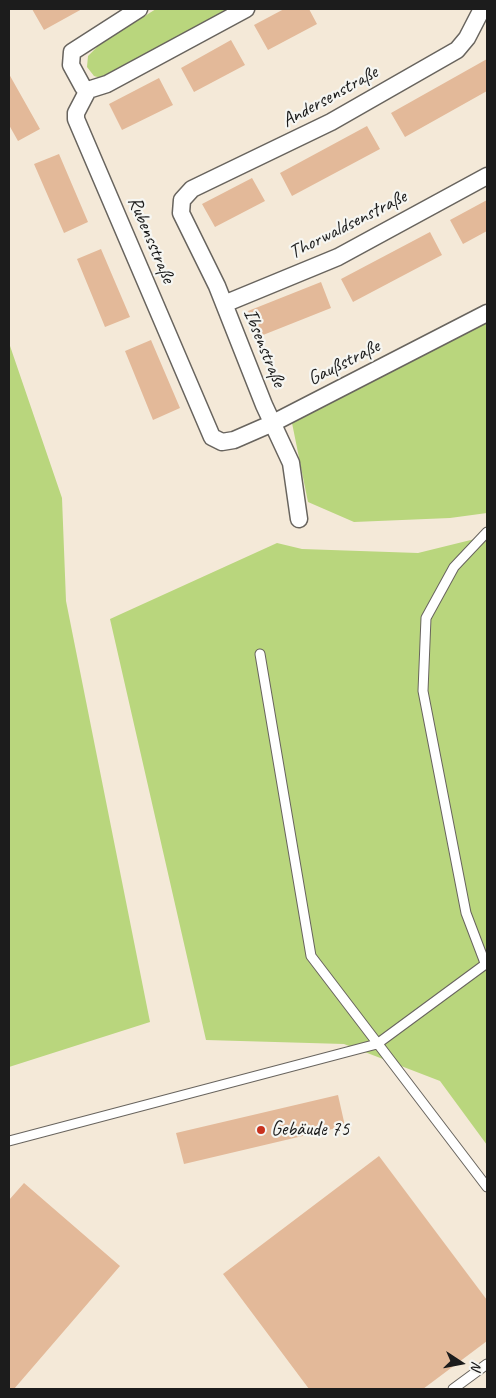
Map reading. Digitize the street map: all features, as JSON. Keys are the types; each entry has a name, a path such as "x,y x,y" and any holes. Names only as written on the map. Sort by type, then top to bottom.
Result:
{"street":[{"path":"139,9 77,47 70,58 71,65 79,81 88,90 107,84 246,9"},
{"name":"Andersenstraße","path":"184,196 192,189 331,122 457,50 467,38 478,12"},
{"name":"Rubensstraße","path":"88,90 76,114 76,119 208,431 217,441"},
{"name":"Thorwaldsenstraße","path":"224,304 338,257 487,176"},
{"name":"Ibsenstraße","path":"184,196 181,212 224,304 272,423 291,463 299,519"},
{"name":"Gaußstraße","path":"217,441 234,440 272,423 487,313"}],"lane":[{"path":"9,1141 377,1044 486,963 466,913 423,691 426,618 454,567 487,532"},
{"path":"260,654 311,956 487,1187"},
{"path":"453,1389 487,1364"}],"green space":[{"path":"156,9 238,9 104,79 94,76 87,67 88,56 100,44"},
{"path":"487,322 487,513 450,518 354,522 308,502 292,423"},
{"path":"9,343 62,498 66,601 150,1022 9,1067"},
{"path":"487,536 487,1145 440,1081 344,1044 206,1040 110,619 277,543 302,549 418,553"}],"building":[{"path":"32,9 82,9 44,30"},
{"path":"284,9 309,9 317,24 268,50 254,25"},
{"path":"231,40 245,65 194,92 181,68"},
{"path":"487,59 487,91 405,137 391,113"},
{"path":"9,74 40,129 18,141 9,125"},
{"path":"159,78 173,105 122,130 109,104"},
{"path":"367,126 380,149 292,196 280,173"},
{"path":"59,154 88,222 64,233 34,164"},
{"path":"252,178 265,201 215,227 202,204"},
{"path":"487,200 487,231 463,244 450,220"},
{"path":"430,232 442,255 353,302 341,279"},
{"path":"101,249 130,317 105,327 77,259"},
{"path":"321,282 331,308 258,337 248,311"},
{"path":"151,340 180,408 153,420 125,351"},
{"name":"Gebäude 75","path":"338,1095 345,1126 184,1164 176,1133"},
{"path":"379,1156 487,1300 487,1341 423,1389 309,1389 223,1274"},
{"path":"24,1183 120,1266 14,1389 9,1389 9,1200"}],"place":[{"name":"Gebäude 75","path":"261,1130"}]}
